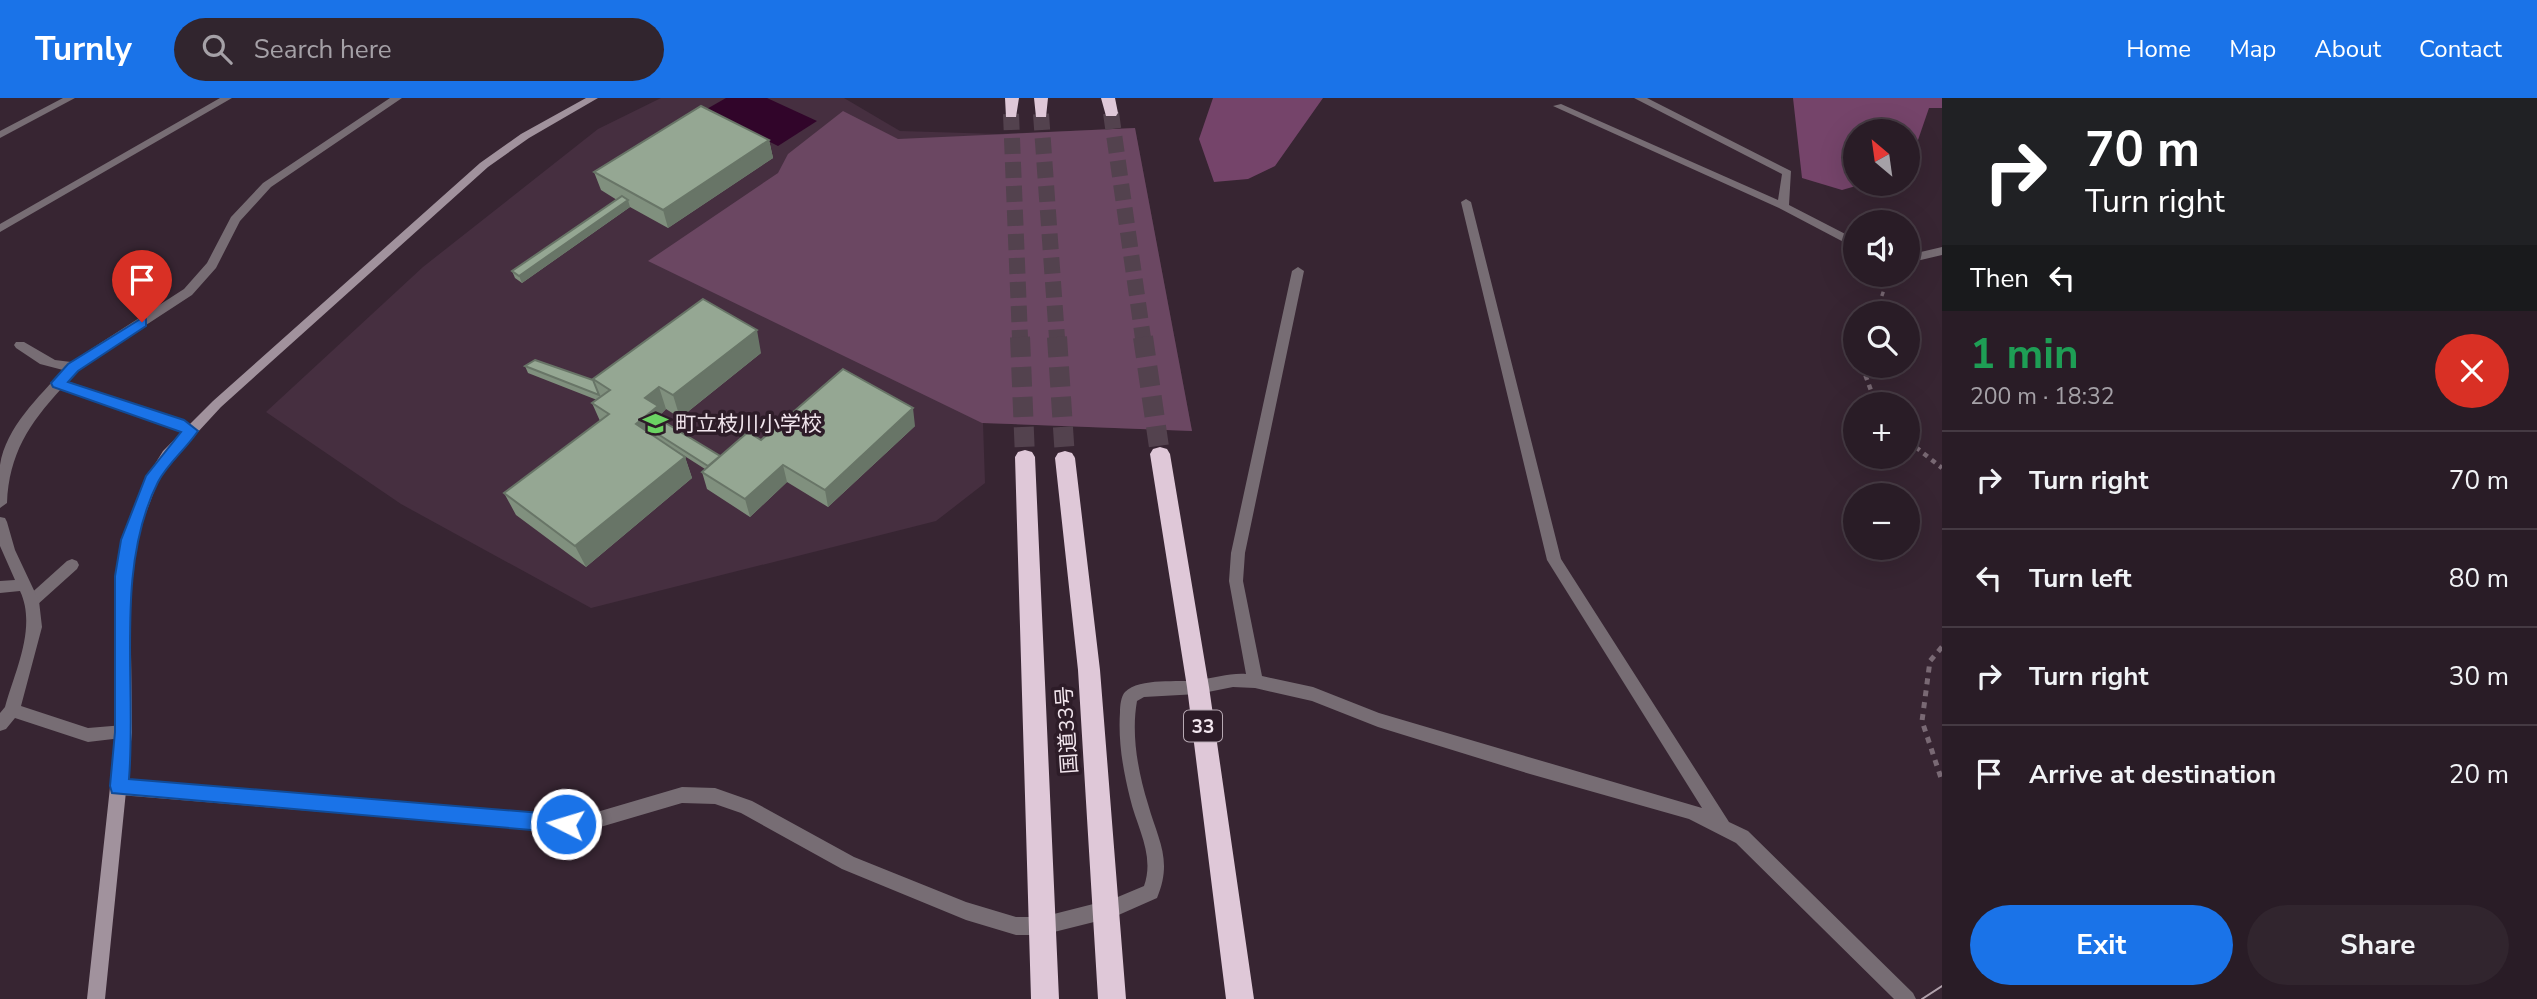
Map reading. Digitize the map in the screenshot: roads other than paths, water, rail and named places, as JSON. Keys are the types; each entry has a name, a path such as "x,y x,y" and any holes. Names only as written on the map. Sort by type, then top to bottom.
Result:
{"highway":[{"path":"1012,98 1012,114"},
{"path":"1041,98 1041,114"},
{"name":"33","path":"1160,454 1198,687 1240,999"},
{"path":"1025,457 1045,999"},
{"name":"国道33号","path":"1065,458 1088,670 1112,999"}],"street":[{"path":"0,135 70,98"},
{"path":"0,229 227,98"},
{"path":"0,503 2,478 16,439 30,415 73,367 188,292 212,265 235,219 267,185 397,98"},
{"path":"96,999 124,732 123,576 129,540 152,480 190,431 484,165 525,135 593,98"},
{"path":"1639,98 1787,173 1783,206"},
{"path":"1558,106 1783,206 1843,238"},
{"path":"1466,202 1554,560 1724,828"},
{"path":"1920,256 1942,251"},
{"path":"1255,681 1236,581 1238,553 1298,271"},
{"path":"20,345 40,360 58,367 73,367"},
{"path":"58,383 179,424 190,431"},
{"path":"0,522 32,601 36,627 12,710 0,724"},
{"path":"32,601 72,565"},
{"path":"0,587 24,585"},
{"path":"119,786 566,824 597,820 682,795 715,796 746,807 848,863 966,911 1016,926 1042,926 1114,908 1151,892 1158,877 1158,856 1138,798 1127,709 1130,696 1142,690 1198,687 1233,680 1255,681 1313,694 1378,720 1530,767 1692,812 1742,837 1907,999"},
{"path":"12,710 88,735 124,732"}],"tunnel":[{"path":"1111,113 1143,338"},
{"path":"1011,114 1020,338"},
{"path":"1041,114 1057,338"},
{"path":"1020,337 1025,457"},
{"path":"1057,337 1065,458"},
{"path":"1143,337 1160,454"}],"tram line":[{"path":"1922,999 1942,986"}],"place":[{"name":"町立枝川小学校","path":"655,424"}]}
